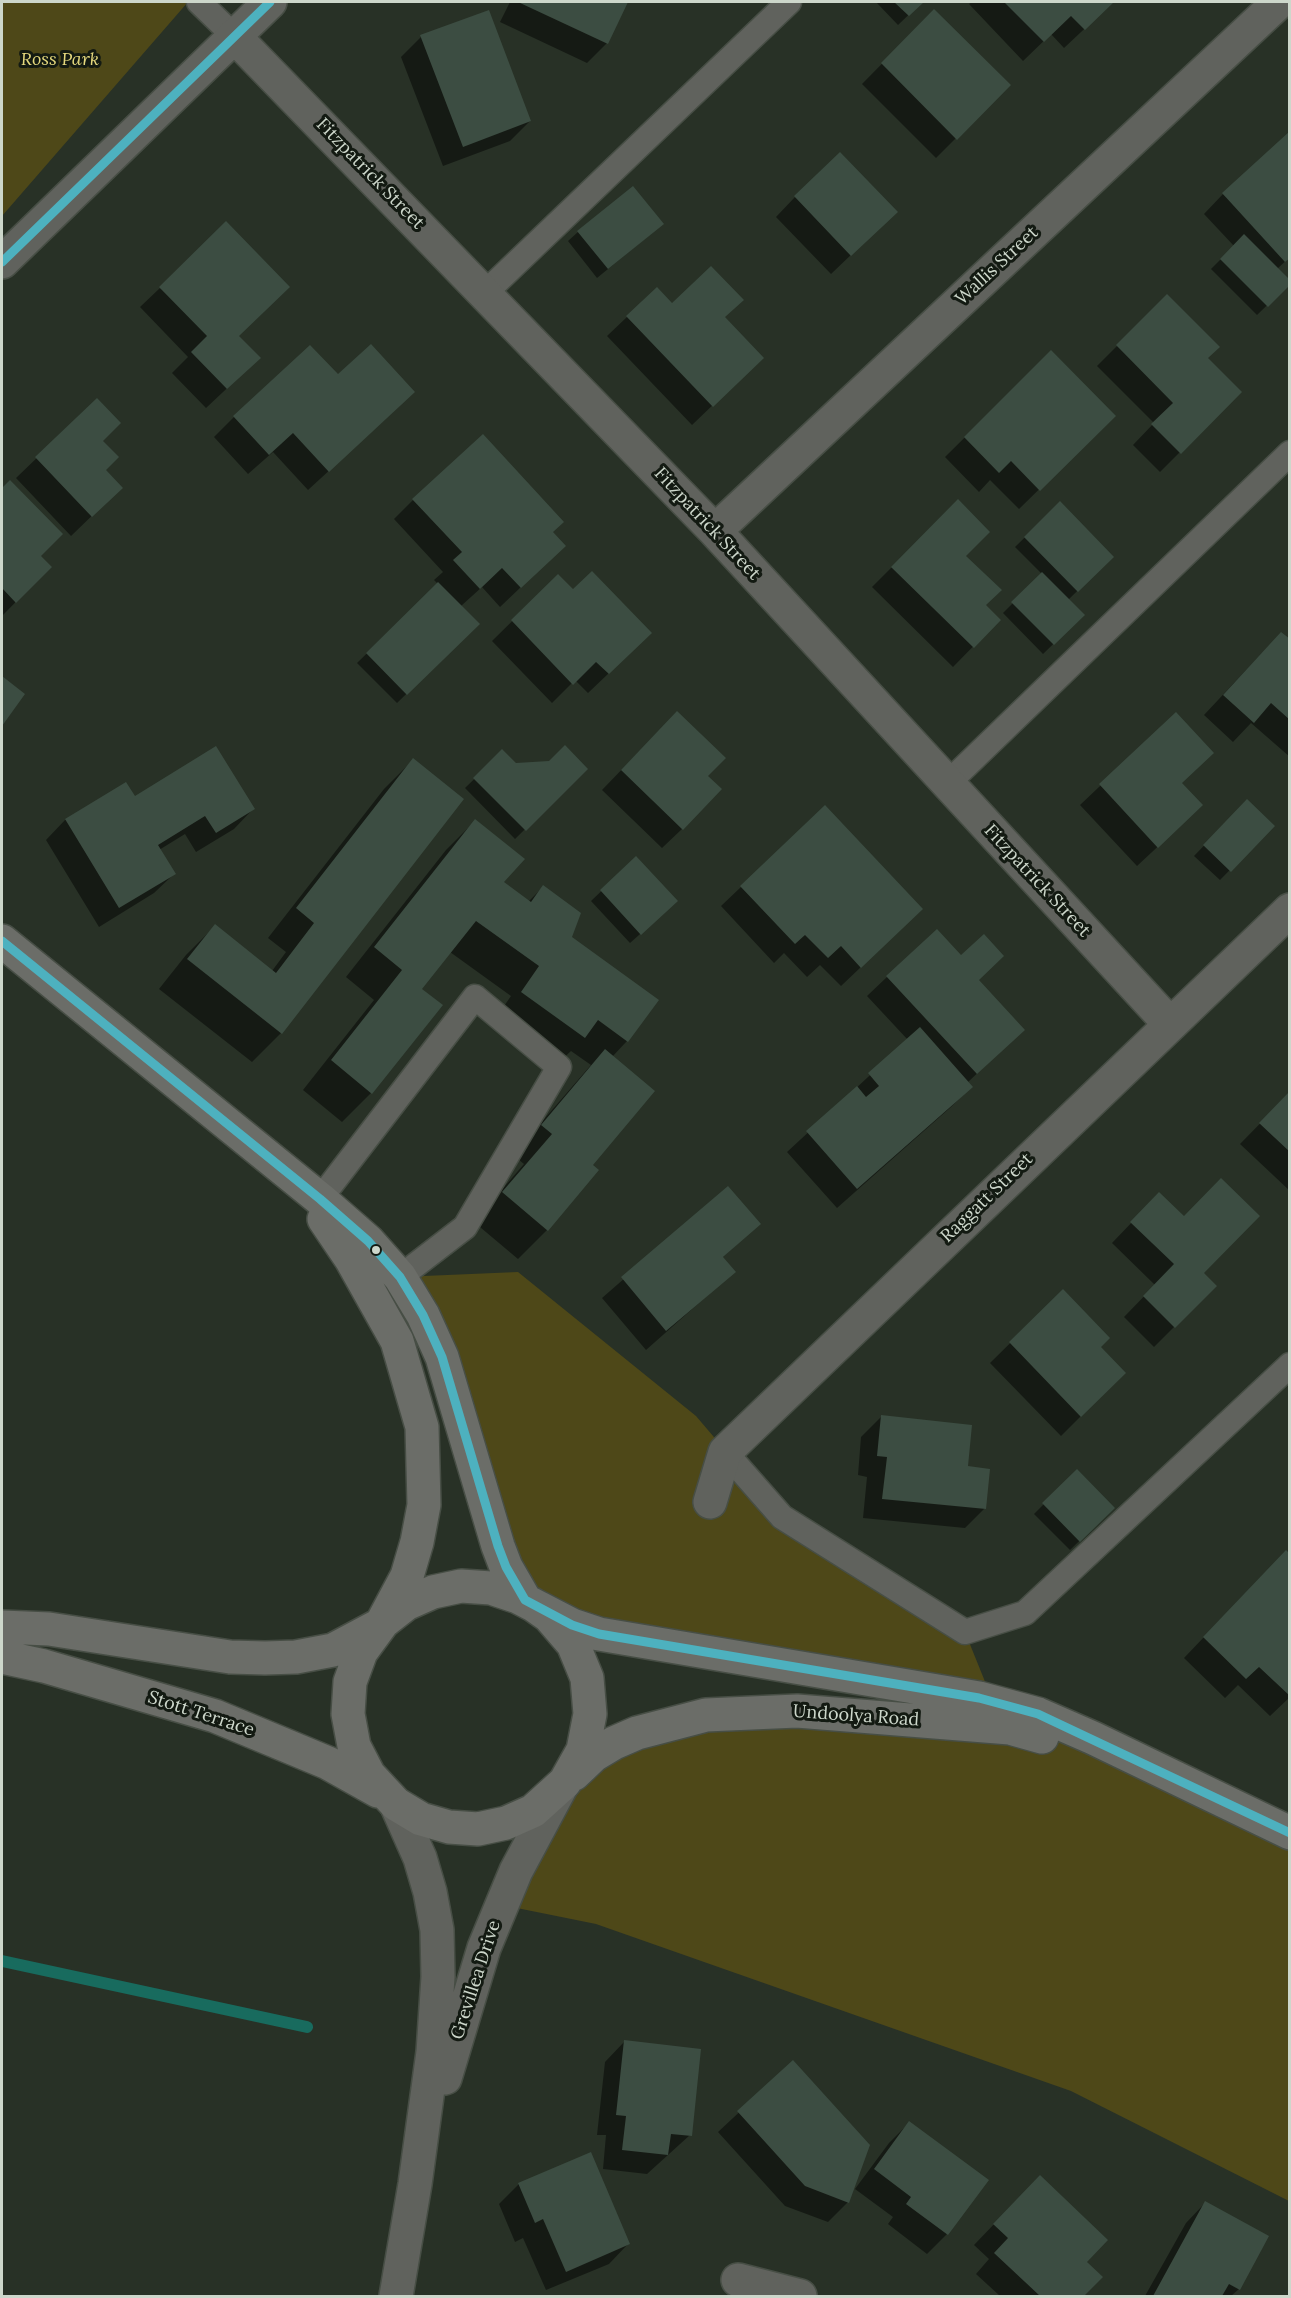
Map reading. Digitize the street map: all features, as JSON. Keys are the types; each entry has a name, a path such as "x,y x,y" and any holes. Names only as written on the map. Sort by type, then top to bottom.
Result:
{"main road":[{"name":"Undoolya Road","path":"2,941 320,1199 368,1241 400,1277 423,1315 442,1357 506,1567 528,1602 549,1616 573,1644 587,1678 590,1714 583,1750 563,1784"},
{"name":"Undoolya Road","path":"282,1170 329,1224 397,1341 422,1427 424,1505 417,1542 407,1576 381,1624 361,1653 350,1682 348,1714 354,1746 369,1775 393,1802 421,1819 449,1827 478,1829 506,1823 533,1811 594,1755 638,1733 706,1715 797,1711 1010,1728 1160,1770"},
{"name":"Undoolya Road","path":"381,1624 406,1604 433,1592 461,1586 490,1588 528,1602 572,1625 599,1634 979,1698 1038,1714 1290,1833"},
{"path":"2,1627 49,1629 230,1657 296,1658 333,1650 381,1624"},
{"name":"Stott Terrace","path":"2,1657 44,1666 215,1716 276,1739 336,1767 393,1802"}],"street":[{"path":"2,262 270,2"},
{"name":"Wallis Street","path":"715,531 1279,2"},
{"name":"Fitzpatrick Street","path":"234,36 486,292 715,531 1169,1023"},
{"name":"Raggatt Street","path":"724,1452 1169,1023 1290,910"},
{"path":"710,1502 724,1452"},
{"name":"Grevillea Drive","path":"415,2184 484,1948 516,1871 563,1784"},
{"name":"Grevillea Drive","path":"393,1802 420,1858 437,1930 438,1977 433,2052 415,2184 396,2296"},
{"path":"738,2280 800,2296"}],"lane":[{"path":"199,2 234,36"},
{"path":"486,292 789,2"},
{"path":"947,784 1290,453"},
{"path":"320,1199 475,997 559,1067 465,1227 400,1277"},
{"path":"724,1452 782,1517 965,1632 1025,1613 1290,1365"}],"green space":[{"name":"Ross Park","path":"2,2 188,2 2,216"},
{"path":"518,1272 696,1416 782,1517 965,1632 988,1689 737,1648 532,1604 400,1277"},
{"path":"666,1725 1010,1728 1160,1770 1289,1833 1289,2201 1071,2091 596,1924 497,1904 533,1811"}],"building":[{"path":"518,2 628,2 608,44"},
{"path":"894,2 924,2 909,16"},
{"path":"1004,2 1114,2 1085,30 1071,16 1044,42"},
{"path":"934,9 1011,85 957,140 881,63"},
{"path":"489,10 531,121 463,147 420,35"},
{"path":"1290,131 1290,258 1285,262 1222,193"},
{"path":"840,152 898,212 851,256 794,196"},
{"path":"633,186 664,224 608,269 577,231"},
{"path":"226,221 290,287 239,336 261,358 227,389 191,352 207,336 159,287"},
{"path":"1244,234 1290,280 1290,285 1268,307 1220,259"},
{"path":"711,266 744,300 725,317 764,358 713,407 626,316 657,287 672,303"},
{"path":"1167,294 1220,347 1208,358 1242,392 1181,454 1151,424 1173,403 1116,345"},
{"path":"371,344 415,392 329,472 293,433 269,455 233,416 310,345 338,374"},
{"path":"1051,350 1116,416 1040,491 1011,461 999,473 964,437"},
{"path":"97,398 121,423 103,441 119,457 106,470 123,488 92,517 35,457"},
{"path":"483,434 564,522 553,532 566,546 521,588 502,568 480,589 453,560 462,552 412,499"},
{"path":"10,480 63,534 41,556 52,567 16,603 2,588 2,488"},
{"path":"958,499 990,532 966,556 1002,590 986,605 1001,620 974,648 891,567"},
{"path":"1060,501 1114,557 1078,592 1024,537"},
{"path":"592,571 652,633 609,674 596,662 573,685 511,620 558,574 573,589"},
{"path":"1042,572 1085,615 1054,645 1011,602"},
{"path":"438,582 480,624 407,695 366,653"},
{"path":"1281,632 1290,639 1290,720 1271,703 1254,723 1223,695"},
{"path":"2,676 25,694 2,726"},
{"path":"677,711 726,758 708,776 722,789 683,830 621,770"},
{"path":"1176,712 1214,753 1182,783 1203,805 1158,848 1099,784"},
{"path":"565,745 588,769 526,831 473,778 502,749 516,763 549,761"},
{"path":"216,746 255,809 216,833 205,816 158,845 176,874 119,908 65,819 126,782 135,796"},
{"path":"413,758 464,799 282,1034 187,959 215,924 276,973 314,923 296,908"},
{"path":"1247,799 1275,826 1231,872 1203,845"},
{"path":"825,805 923,909 861,968 841,946 828,958 805,935 795,944 740,886"},
{"path":"475,819 525,859 504,882 531,902 543,885 581,913 572,937 659,1000 628,1042 598,1020 585,1038 521,992 539,966 476,921 422,989 443,1005 372,1094 331,1060 402,970 374,947"},
{"path":"636,856 678,901 641,935 600,890"},
{"path":"937,929 961,955 984,934 1004,956 979,980 1025,1030 977,1074 886,976"},
{"path":"920,1027 973,1087 857,1189 806,1131 857,1086 866,1097 879,1086 868,1073"},
{"path":"605,1049 655,1091 593,1165 599,1170 548,1231 502,1192 552,1134 541,1125"},
{"path":"1290,1091 1290,1152 1259,1123"},
{"path":"1221,1178 1260,1216 1204,1273 1217,1286 1175,1328 1143,1296 1174,1264 1130,1222 1159,1192 1184,1216"},
{"path":"728,1186 761,1224 723,1257 736,1272 666,1331 621,1277"},
{"path":"1063,1289 1110,1338 1101,1347 1126,1373 1081,1417 1009,1342"},
{"path":"881,1415 972,1425 968,1466 990,1469 986,1509 882,1499 887,1457 877,1456"},
{"path":"1077,1469 1115,1508 1080,1542 1042,1503"},
{"path":"1286,1550 1290,1554 1290,1696 1259,1667 1246,1679 1203,1637"},
{"path":"624,2040 701,2049 692,2136 671,2134 668,2155 622,2150 626,2116 616,2115"},
{"path":"793,2060 870,2145 849,2203 805,2186 737,2111"},
{"path":"909,2121 989,2180 948,2235 906,2204 911,2197 874,2169"},
{"path":"591,2152 630,2244 566,2272 543,2219 535,2223 518,2183"},
{"path":"1040,2175 1108,2240 1087,2262 1103,2277 1084,2296 1040,2296 994,2253 1008,2238 993,2224"},
{"path":"1205,2201 1269,2236 1240,2290 1229,2284 1222,2296 1153,2296"}],"waterway":[{"path":"2,1961 307,2027"}],"transit line":[{"path":"2,262 270,2"},
{"path":"2,941 320,1199 368,1241 400,1277 423,1315 442,1357 498,1546 506,1567 525,1600 572,1625 599,1634 979,1698 1038,1714 1290,1833"}]}
